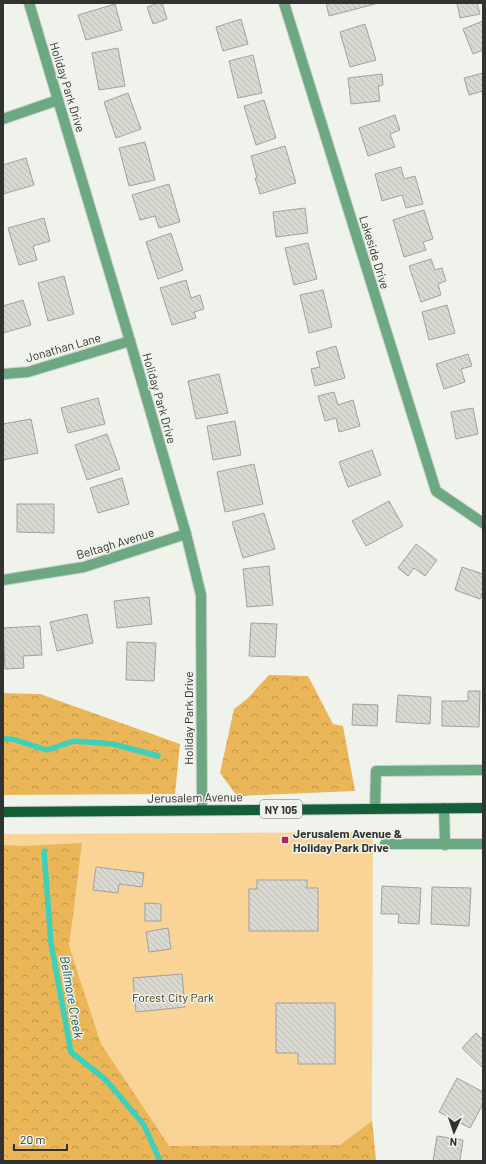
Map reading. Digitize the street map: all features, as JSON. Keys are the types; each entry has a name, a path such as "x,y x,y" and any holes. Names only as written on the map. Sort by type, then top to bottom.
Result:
{"main road":[{"name":"Jerusalem Avenue","path":"3,812 483,808"}],"street":[{"name":"Holiday Park Drive","path":"29,3 130,341 186,534 201,595 202,810"},
{"name":"Lakeside Drive","path":"284,3 436,491 483,523"},
{"path":"3,119 58,100"},
{"name":"Jonathan Lane","path":"3,374 28,372 130,341"},
{"name":"Beltagh Avenue","path":"3,580 84,567 186,534"},
{"path":"375,808 376,771 483,770"},
{"path":"444,808 445,844"},
{"path":"386,844 483,844"}],"green space":[{"path":"269,675 308,676 333,724 343,726 355,791 237,796 220,773 234,709 247,699"},
{"path":"3,693 40,694 180,744 175,794 3,795"},
{"name":"Forest City Park","path":"373,832 372,1121 376,1161 3,1161 3,834"},
{"path":"82,843 69,946 101,1044 169,1146 340,1145 372,1121 376,1161 3,1161 3,845 22,846"}],"building":[{"path":"162,3 167,19 153,24 147,7"},
{"path":"326,3 375,3 375,4 329,16"},
{"path":"457,3 477,3 480,14 460,18"},
{"path":"115,4 122,30 86,40 78,15"},
{"path":"241,19 248,44 223,51 216,27"},
{"path":"483,21 483,50 473,54 463,29"},
{"path":"365,24 376,60 350,67 340,32"},
{"path":"118,48 125,86 99,90 92,53"},
{"path":"253,55 262,93 238,98 229,61"},
{"path":"483,73 483,91 469,95 464,78"},
{"path":"382,74 383,85 378,86 380,101 351,104 348,78"},
{"path":"128,93 141,129 116,138 104,102"},
{"path":"264,100 276,138 256,145 244,106"},
{"path":"395,115 400,130 390,134 395,147 368,156 359,128"},
{"path":"145,142 155,180 129,186 119,148"},
{"path":"285,146 296,183 260,194 251,156"},
{"path":"26,158 34,185 3,194 3,165"},
{"path":"401,167 404,179 415,176 423,204 406,208 402,195 382,201 375,174"},
{"path":"169,184 180,222 159,228 155,216 140,220 132,195"},
{"path":"305,208 308,233 276,237 273,212"},
{"path":"424,210 433,239 423,242 426,250 404,257 393,220"},
{"path":"44,218 50,241 33,246 37,260 19,265 8,228"},
{"path":"171,233 183,270 158,279 146,242"},
{"path":"308,243 317,279 294,285 285,248"},
{"path":"431,259 435,270 442,268 446,281 438,284 441,295 421,302 409,266"},
{"path":"64,276 74,314 48,321 38,283"},
{"path":"186,280 191,298 200,295 204,309 194,312 196,318 172,325 160,288"},
{"path":"323,290 332,327 309,333 300,295"},
{"path":"23,300 31,325 3,333 3,306"},
{"path":"447,305 455,333 429,340 422,312"},
{"path":"336,346 345,378 315,386 311,369 320,367 316,352"},
{"path":"468,354 472,366 461,369 465,382 444,389 436,364"},
{"path":"219,374 228,413 196,419 188,381"},
{"path":"334,392 338,405 353,400 360,426 339,432 336,418 325,421 318,396"},
{"path":"98,398 105,424 68,433 61,408"},
{"path":"473,408 478,434 456,439 451,412"},
{"path":"31,419 38,453 3,460 3,424"},
{"path":"235,421 241,455 213,460 207,426"},
{"path":"107,434 120,469 87,480 75,445"},
{"path":"372,450 381,475 348,487 339,462"},
{"path":"254,464 263,504 225,512 217,472"},
{"path":"122,478 129,504 98,513 90,488"},
{"path":"389,501 403,526 366,546 352,521"},
{"path":"17,504 54,504 54,533 17,532"},
{"path":"264,513 275,549 243,558 232,522"},
{"path":"416,544 437,560 425,576 414,568 408,576 398,568"},
{"path":"269,566 273,605 247,607 243,569"},
{"path":"462,567 483,574 483,591 480,599 455,590"},
{"path":"149,597 152,624 117,628 114,601"},
{"path":"87,614 93,643 57,651 50,622"},
{"path":"251,623 277,624 275,657 249,656"},
{"path":"40,626 42,655 23,656 24,668 5,669 3,628"},
{"path":"127,642 156,643 154,681 126,680"},
{"path":"468,691 480,691 479,727 442,726 442,701 468,701"},
{"path":"398,695 431,697 430,724 396,722"},
{"path":"353,704 378,705 377,726 352,725"},
{"path":"96,867 144,873 142,887 119,884 118,893 93,890"},
{"path":"257,880 307,880 307,888 318,888 318,931 249,931 249,889 257,889"},
{"path":"382,886 421,888 419,924 398,923 399,914 381,914"},
{"path":"432,887 471,888 469,926 431,924"},
{"path":"145,903 161,904 161,921 145,921"},
{"path":"168,928 171,949 149,952 146,932"},
{"path":"182,974 185,1007 136,1012 133,978"},
{"path":"276,1003 335,1003 335,1064 298,1064 298,1053 276,1053"},
{"path":"476,1033 483,1040 483,1068 462,1048"},
{"path":"457,1078 483,1092 483,1104 470,1128 439,1112"},
{"path":"437,1136 463,1140 460,1161 433,1161"}],"waterway":[{"name":"Bellmore Creek","path":"3,739 12,739 47,750 74,741 113,744 158,756"},
{"name":"Bellmore Creek","path":"44,851 51,943 71,1052 106,1080 144,1125 160,1161"}],"place":[{"name":"Jerusalem Avenue & Holiday Park Drive","path":"285,840"}]}
